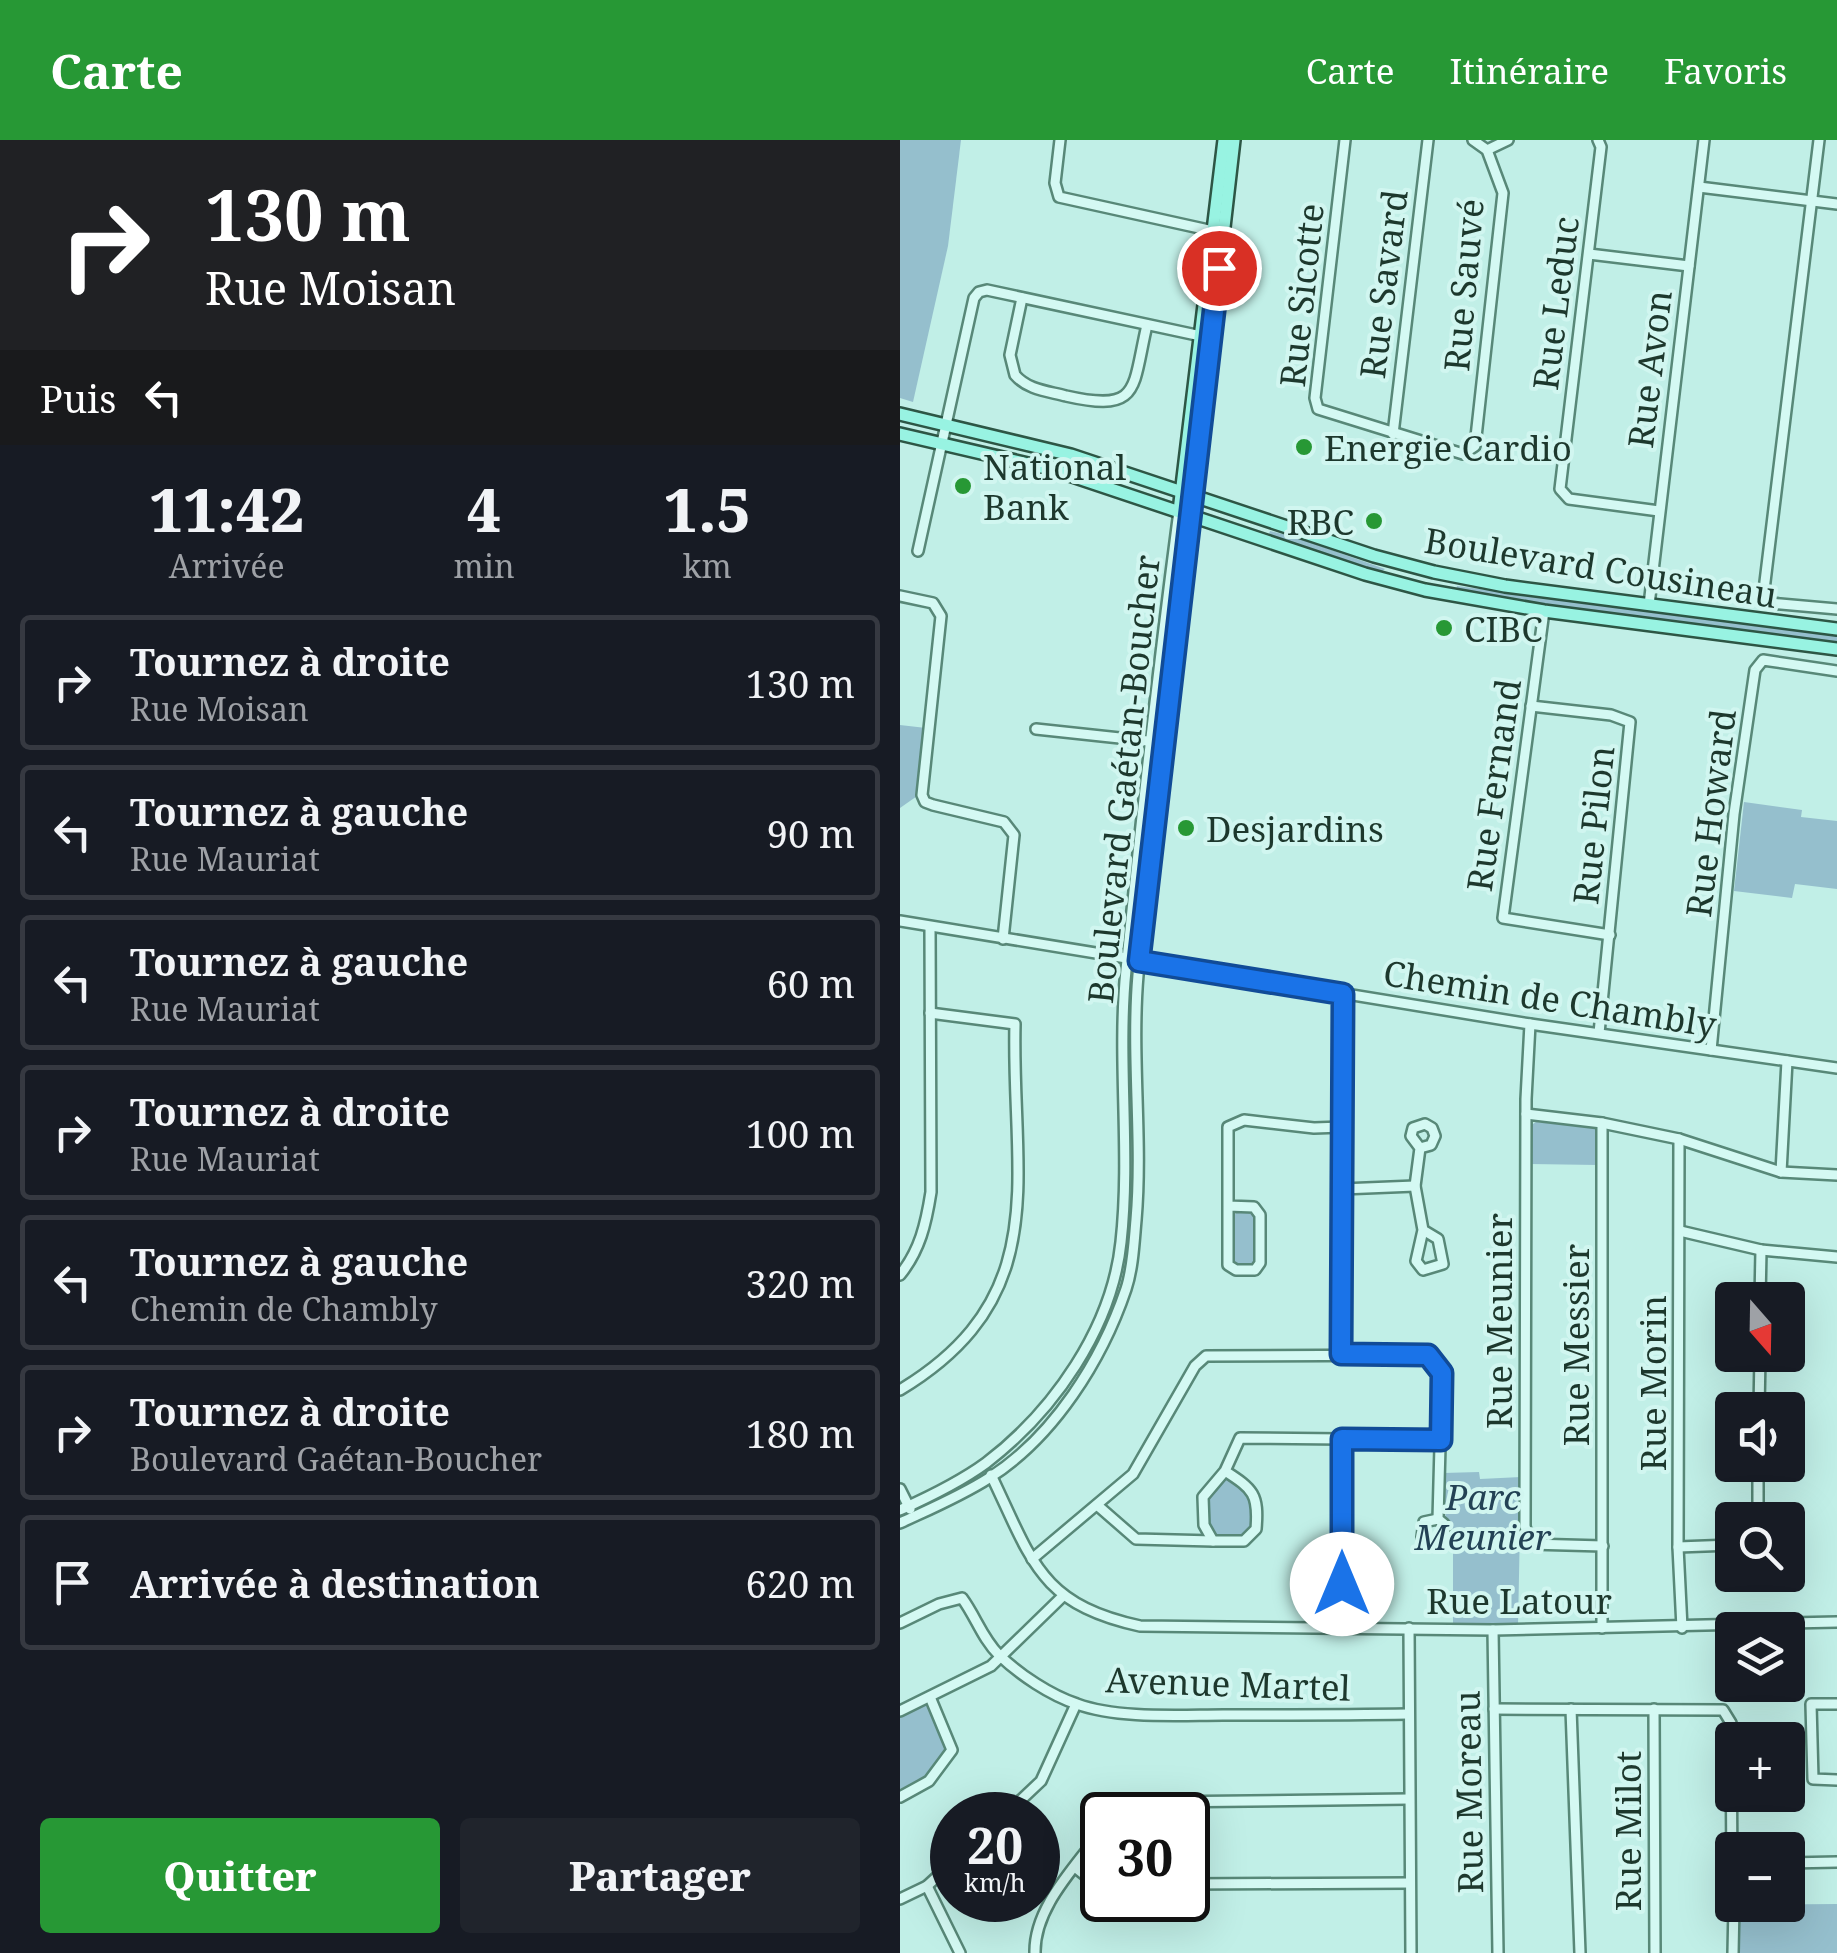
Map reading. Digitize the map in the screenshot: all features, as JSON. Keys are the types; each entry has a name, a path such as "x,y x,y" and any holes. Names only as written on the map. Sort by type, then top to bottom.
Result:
{"main road":[{"name":"Boulevard Gaétan-Boucher","path":"1185,513 1224,140"},
{"name":"Boulevard Gaétan-Boucher","path":"1187,494 1234,140"},
{"name":"Boulevard Cousineau","path":"900,414 1072,455 1424,570 1505,586 1837,629"},
{"name":"Boulevard Cousineau","path":"900,434 1054,470 1396,582 1544,611 1837,648"}],"street":[{"path":"1060,140 1055,184 1059,197 1213,231"},
{"name":"Rue Sicotte","path":"1345,140 1315,398 1318,409 1463,454 1475,446"},
{"name":"Rue Savard","path":"1393,434 1428,140"},
{"name":"Rue Sauvé","path":"1473,140 1487,150 1503,193 1475,446"},
{"path":"1487,150 1508,140"},
{"name":"Rue Leduc","path":"1598,140 1602,147 1560,489 1569,500 1659,511"},
{"name":"Rue Avon","path":"1649,605 1704,140"},
{"path":"1819,140 1765,597 1770,602 1837,608"},
{"path":"1699,187 1837,204"},
{"path":"1589,254 1689,266"},
{"path":"918,550 976,294 985,290 1201,336"},
{"path":"1022,298 1010,355 1015,376 1029,387 1091,402 1110,403 1128,392 1134,382 1146,325"},
{"name":"Boulevard Gaétan-Boucher","path":"900,1523 907,1511 985,1464 1044,1406 1079,1360 1115,1278 1123,1207 1127,960 1164,638 1185,513"},
{"name":"Boulevard Gaétan-Boucher","path":"907,1511 992,1477 1040,1434 1068,1400 1107,1334 1127,1285 1137,1199 1135,1016 1139,961 1173,670 1185,513"},
{"path":"900,596 933,603 941,616 922,795 933,805 1004,822 1014,835 1002,940"},
{"name":"Rue Fernand","path":"1544,611 1503,918 1610,935"},
{"path":"1164,638 1169,641 1173,670"},
{"name":"Rue Howard","path":"1712,1050 1734,814 1755,670 1763,660 1837,671"},
{"name":"Rue Pilon","path":"1531,706 1611,715 1630,722 1599,1033"},
{"path":"1036,729 1164,743"},
{"name":"Chemin de Chambly","path":"900,922 1530,1024 1837,1068"},
{"path":"900,1276 925,1231 931,1192 930,927"},
{"path":"1341,1354 1343,994"},
{"path":"900,1390 958,1345 997,1295 1014,1243 1018,1190 1015,1024 930,1012"},
{"name":"Rue Meunier","path":"1530,1024 1526,1114 1525,1526 1530,1544 1603,1546"},
{"path":"1781,1172 1787,1061"},
{"path":"1526,1114 1602,1122 1679,1138 1781,1172 1837,1175"},
{"path":"1228,1206 1254,1207 1260,1215 1260,1263 1255,1270 1236,1270 1228,1265 1228,1206 1228,1127 1244,1120 1342,1127"},
{"name":"Rue Messier","path":"1602,1122 1602,1628"},
{"name":"Rue Morin","path":"1679,1138 1678,1547 1682,1628"},
{"path":"1420,1148 1415,1186 1422,1230"},
{"path":"1342,1188 1415,1186"},
{"path":"1680,1232 1761,1250 1837,1258"},
{"path":"1760,1282 1761,1250"},
{"path":"1032,1559 1133,1474 1195,1366 1206,1356 1428,1355 1442,1373 1438,1519"},
{"path":"1214,1541 1204,1525 1203,1497 1225,1471 1240,1438 1441,1440"},
{"path":"1342,1439 1342,1627"},
{"name":"Rue Latour","path":"985,1464 1032,1559 1049,1584 1099,1615 1140,1626 1494,1630 1837,1622"},
{"path":"1097,1505 1136,1539 1244,1541 1256,1529 1258,1508 1252,1488 1225,1471"},
{"path":"900,1489 907,1511"},
{"path":"1678,1547 1715,1546"},
{"path":"900,1711 991,1666 1063,1596"},
{"path":"900,1623 939,1604 962,1598 984,1638 1002,1657"},
{"path":"1410,1628 1411,1953"},
{"name":"Rue Moreau","path":"1494,1630 1498,1953"},
{"name":"Avenue Martel","path":"1002,1657 1026,1677 1076,1704 1168,1715 1408,1714"},
{"path":"900,1796 929,1782 952,1750 930,1697"},
{"path":"1028,1792 1041,1780 1076,1704"},
{"path":"1837,1704 1812,1704 1812,1780 1837,1780"},
{"path":"1494,1709 1723,1710 1731,1723 1732,1832"},
{"path":"1571,1709 1580,1953"},
{"name":"Rue Milot","path":"1654,1710 1656,1953"},
{"path":"1210,1802 1409,1800"},
{"path":"1035,1953 1035,1935 1050,1901 1080,1862"},
{"path":"1805,1863 1837,1862"},
{"path":"1076,1868 1080,1871"},
{"path":"900,1899 930,1883"},
{"path":"1210,1884 1410,1883"},
{"path":"927,1886 960,1953"},
{"path":"1733,1953 1734,1922"}],"green space":[{"path":"900,140 961,140 948,246 913,402 900,398"},
{"path":"1270,531 1385,569 1381,572 1283,540 1269,534"},
{"path":"1457,586 1837,636 1837,642 1506,599 1456,590"},
{"path":"900,725 926,728 920,794 900,808"},
{"path":"1744,802 1802,810 1801,817 1837,821 1837,889 1795,884 1792,898 1734,891"},
{"path":"1536,1122 1593,1127 1598,1131 1598,1165 1530,1164 1530,1126"},
{"path":"1238,1211 1250,1211 1256,1218 1257,1257 1252,1265 1238,1266 1232,1259 1231,1219"},
{"path":"1225,1471 1251,1488 1256,1529 1244,1541 1213,1541 1204,1525 1203,1497"},
{"name":"Parc Meunier","path":"1479,1472 1480,1479 1521,1477 1518,1625 1453,1626 1453,1539 1447,1538 1443,1473"},
{"path":"930,1697 952,1750 929,1781 900,1797 900,1711"},
{"path":"1805,1904 1837,1904 1837,1953 1733,1953 1734,1922 1805,1922"}],"place":[{"name":"Energie Cardio","path":"1304,447"},
{"name":"National Bank","path":"963,486"},
{"name":"RBC","path":"1374,521"},
{"name":"CIBC","path":"1444,628"},
{"name":"Desjardins","path":"1186,828"}],"route":[{"path":"1219,268 1139,961 1343,994 1341,1354 1428,1355 1442,1373 1441,1440 1342,1439 1342,1584"}]}
